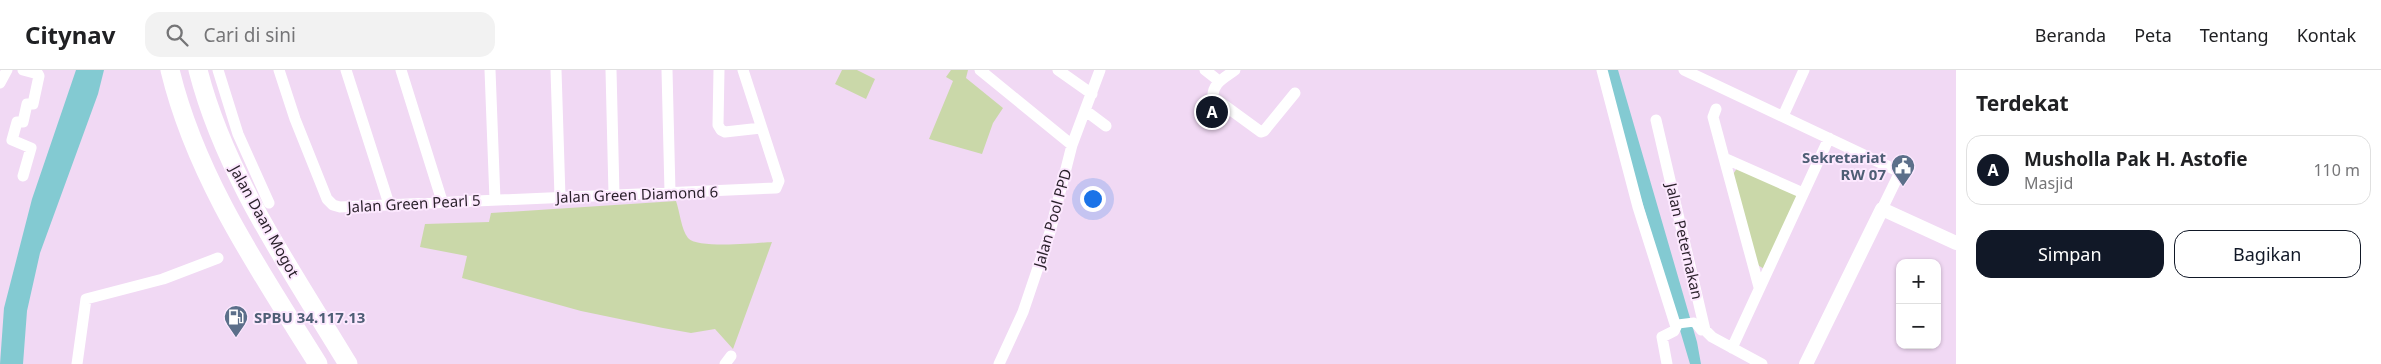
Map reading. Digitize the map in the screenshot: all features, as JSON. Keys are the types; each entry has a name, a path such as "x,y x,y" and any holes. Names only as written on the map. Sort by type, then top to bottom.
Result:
{"highway":[{"name":"Jalan Daan Mogot","path":"170,70 187,126 231,222 318,364"},
{"name":"Jalan Daan Mogot","path":"183,70 198,124 235,205 329,364"},
{"name":"Jalan Daan Mogot","path":"188,70 205,124 239,201 338,364"},
{"name":"Jalan Daan Mogot","path":"198,70 211,116 262,199 348,364"},
{"path":"179,103 186,107 194,106 201,101 204,95"},
{"path":"187,126 190,117 195,113 203,112 211,116"}],"street":[{"path":"0,83 8,70"},
{"path":"23,70 38,74 39,76 32,104 27,104 23,122 16,122 12,140 31,148 23,176"},
{"path":"218,70 238,134 262,199"},
{"name":"Jalan Green Pearl 5","path":"279,70 295,119 328,199 333,205 340,207 495,200"},
{"path":"346,70 389,204"},
{"path":"401,70 442,201"},
{"path":"490,70 495,200"},
{"path":"556,70 560,197"},
{"path":"611,70 614,194"},
{"path":"667,70 670,192"},
{"path":"719,70 718,125 725,132 761,128 743,70"},
{"path":"980,70 1072,145"},
{"path":"1058,70 1092,94"},
{"name":"Jalan Pool PPD","path":"999,364 1023,312 1050,232 1072,145 1100,70"},
{"path":"1205,70 1219,81"},
{"path":"1235,70 1219,81 1213,91 1213,97 1240,119 1261,132 1264,131 1295,93"},
{"path":"1602,70 1638,207 1676,325 1674,331 1662,337 1667,364"},
{"path":"1684,70 1900,172 1806,364"},
{"path":"1783,116 1804,70"},
{"path":"1716,109 1713,117 1759,287"},
{"path":"1086,111 1106,126"},
{"name":"Jalan Peternakan","path":"1656,120 1706,330"},
{"name":"Jalan Green Diamond 6","path":"495,200 778,187 779,181 761,128"},
{"path":"1732,348 1829,138"},
{"path":"1724,158 1803,193"},
{"path":"1882,209 1956,243"},
{"path":"77,364 86,299 163,279 218,258"},
{"path":"1676,325 1694,322 1701,331 1706,330 1712,337 1762,364"}],"shaded area":[{"path":"76,70 104,70 98,94 40,253 27,311 23,364 0,364 4,308 32,199"},
{"path":"842,70 857,70 875,79 866,99 835,84"},
{"path":"951,70 968,70 966,78 1003,108 993,123 982,154 929,139 953,81 946,77"},
{"path":"1603,70 1618,70 1697,342 1701,364 1690,364"},
{"path":"1738,167 1801,194 1766,270 1756,264 1731,177"},
{"path":"676,201 684,230 688,238 694,241 715,244 772,242 733,349 715,329 691,333 663,328 581,311 462,278 467,256 420,247 425,224 489,222 491,213"}],"place":[{"name":"Musholla Pak H. Astofie","path":"1212,112"},
{"name":"Sekretariat RW 07","path":"1903,187"},
{"name":"SPBU 34.117.13","path":"236,338"}]}
